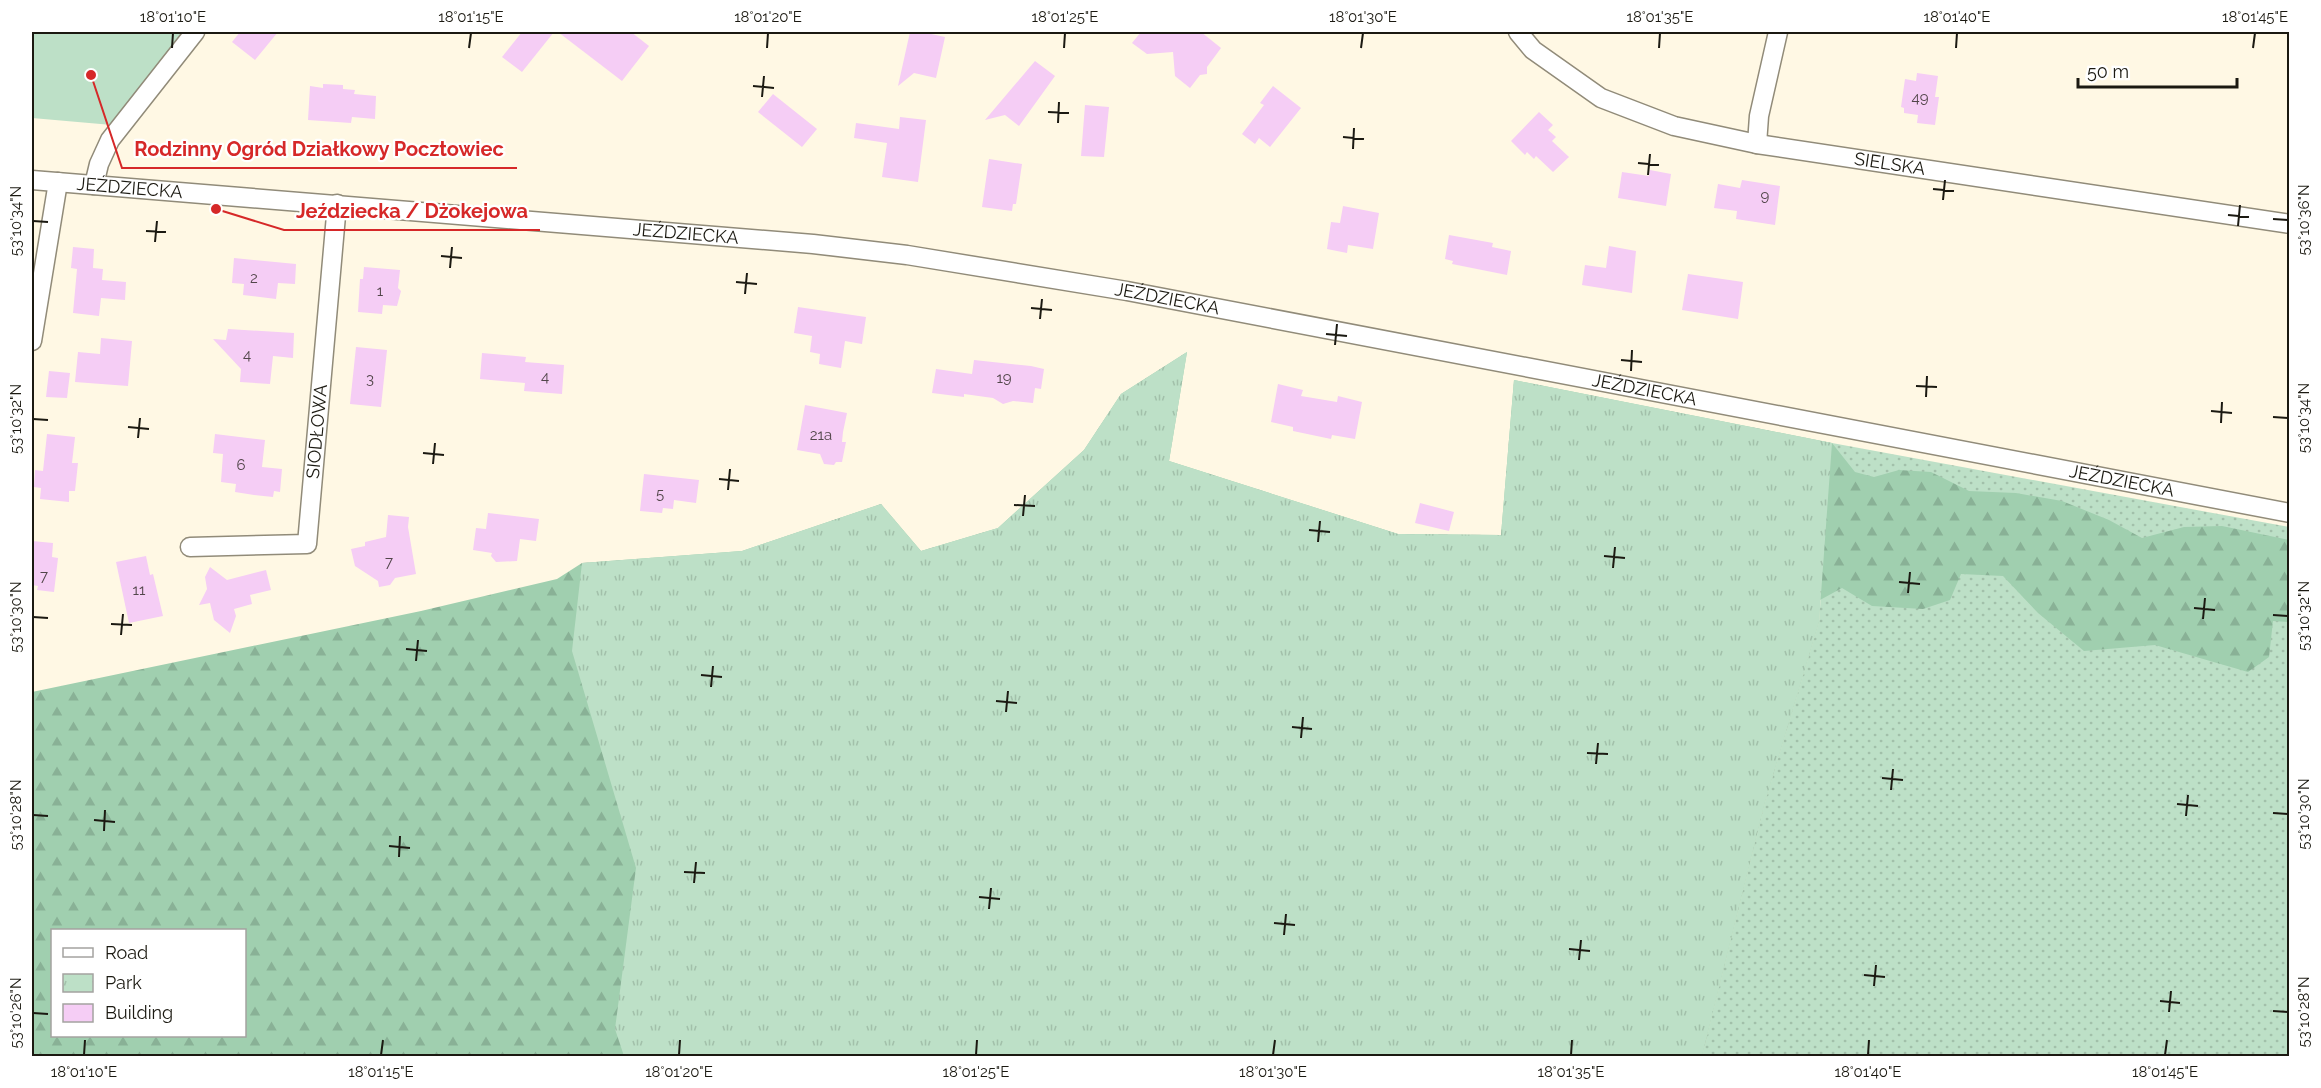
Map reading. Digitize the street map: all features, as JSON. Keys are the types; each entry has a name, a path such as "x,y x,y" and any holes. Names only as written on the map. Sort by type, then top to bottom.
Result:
{"street":[{"path":"94,185 99,164 110,140 195,32"},
{"name":"SIELSKA","path":"1518,32 1533,50 1601,98 1674,126 1757,144 2289,224"},
{"path":"1757,144 1759,116 1778,32"},
{"name":"JEŹDZIECKA","path":"32,180 813,244 907,255 1127,291 2289,513"},
{"path":"32,341 58,182"},
{"name":"SIODŁOWA","path":"190,547 307,544 337,204"}],"green space":[{"path":"32,32 185,32 112,125 32,118"},
{"path":"1187,352 1169,461 1398,534 1501,535 1514,380 1832,443 1855,472 1874,477 1899,470 1931,472 1969,491 2016,493 2062,501 2109,520 2142,538 2184,527 2222,526 2289,540 2289,622 2273,621 2269,657 2248,672 2155,645 2084,651 2038,613 2003,576 1961,574 1950,600 1923,609 1872,606 1842,588 1820,600 1819,622 1765,802 1702,1056 32,1056 32,692 421,611 557,579 582,563 742,551 881,504 921,551 998,528 1084,450 1121,394"},
{"path":"1187,352 1169,461 1398,534 1501,535 1514,380 1832,443 1819,622 1765,802 1702,1056 624,1056 615,1029 636,868 572,651 582,563 742,551 881,504 921,551 998,528 1084,450 1121,394"},
{"path":"1832,443 2289,527 2289,1056 1702,1056 1765,802 1819,622"}],"building":[{"path":"240,32 278,32 255,60 232,42"},
{"path":"522,32 554,32 522,72 502,57"},
{"path":"558,32 631,32 649,46 622,81"},
{"path":"910,32 945,37 936,78 914,73 898,86"},
{"path":"1141,32 1201,32 1221,48 1207,67 1207,74 1200,75 1190,88 1175,76 1173,52 1147,54 1132,43"},
{"path":"1035,61 1055,76 1019,126 1005,115 985,120"},
{"path":"1917,73 1938,76 1935,97 1939,97 1935,125 1917,123 1918,115 1904,113 1904,108 1901,107 1905,79 1916,81"},
{"path":"323,84 343,85 343,89 355,90 354,94 376,96 375,119 352,117 351,123 308,120 310,86 323,88"},
{"path":"1273,86 1301,108 1270,147 1259,138 1255,144 1242,134 1264,105 1260,103"},
{"path":"773,94 817,129 802,147 758,112"},
{"path":"1085,105 1109,107 1104,157 1081,156"},
{"path":"1539,112 1553,125 1548,130 1556,137 1552,141 1569,157 1553,172 1536,156 1534,159 1527,152 1525,155 1511,141"},
{"path":"900,117 926,120 918,182 882,177 887,143 854,138 856,123 899,129"},
{"path":"989,159 1022,164 1016,204 1013,204 1012,211 982,207"},
{"path":"1650,170 1671,174 1666,206 1618,198 1622,172 1649,176"},
{"path":"1742,180 1780,186 1775,225 1736,219 1737,211 1714,208 1718,184 1740,188"},
{"path":"1343,206 1379,213 1373,249 1348,245 1347,253 1327,249 1331,222 1340,223"},
{"path":"1449,235 1493,243 1492,247 1511,251 1507,275 1452,264 1453,261 1445,259"},
{"path":"1609,246 1636,251 1632,293 1582,285 1585,265 1606,268"},
{"path":"73,247 94,249 93,268 103,269 102,280 126,282 125,300 101,298 99,316 73,313 77,269 71,268"},
{"path":"234,258 296,264 295,284 278,283 276,299 243,295 244,284 232,283"},
{"path":"364,267 400,270 398,288 401,291 397,306 383,305 382,314 358,312 360,279 363,279"},
{"path":"1688,274 1743,282 1738,319 1682,310"},
{"path":"798,307 866,317 862,344 845,341 841,368 819,364 820,354 810,352 812,336 794,333"},
{"path":"228,329 294,333 293,358 273,356 270,384 240,382 241,369 213,339 226,340"},
{"path":"101,338 132,341 128,386 75,382 78,352 100,354"},
{"path":"356,347 387,350 381,407 350,404"},
{"path":"482,353 526,357 525,362 564,365 562,394 524,391 525,383 480,379"},
{"path":"974,360 1044,369 1041,389 1035,388 1033,403 1013,401 1003,404 993,398 932,393 936,369 972,374"},
{"path":"49,371 70,373 67,398 46,397"},
{"path":"1278,384 1303,390 1301,396 1337,402 1338,396 1362,402 1355,439 1332,435 1331,439 1293,431 1293,427 1271,422"},
{"path":"805,405 847,413 843,432 842,442 846,442 842,462 836,462 834,465 824,464 820,454 797,450"},
{"path":"47,434 75,437 72,463 78,463 75,491 69,491 69,502 40,499 41,488 34,487 35,470 43,471"},
{"path":"215,434 265,440 262,467 282,469 280,492 274,491 273,497 235,492 236,484 221,482 223,454 213,453"},
{"path":"644,474 699,480 696,503 674,500 673,509 663,508 662,513 640,511"},
{"path":"1420,503 1454,512 1449,531 1415,523"},
{"path":"488,513 539,519 536,541 520,539 517,561 496,562 491,556 492,553 473,550 476,528 486,529"},
{"path":"388,515 409,517 408,527 416,574 395,578 390,585 379,587 378,581 355,566 351,549 365,546 365,542 386,537"},
{"path":"32,541 53,543 52,557 58,558 54,592 37,590 38,586 32,585"},
{"path":"146,556 150,575 153,574 163,616 129,623 116,562"},
{"path":"210,567 227,580 266,570 271,590 250,595 252,604 234,609 236,616 230,633 214,620 210,603 199,605 207,589 205,577"}],"place":[{"name":"Rodzinny Ogród Działkowy Pocztowiec","path":"91,75"},
{"name":"Jeździecka / Dżokejowa","path":"216,209"}]}
